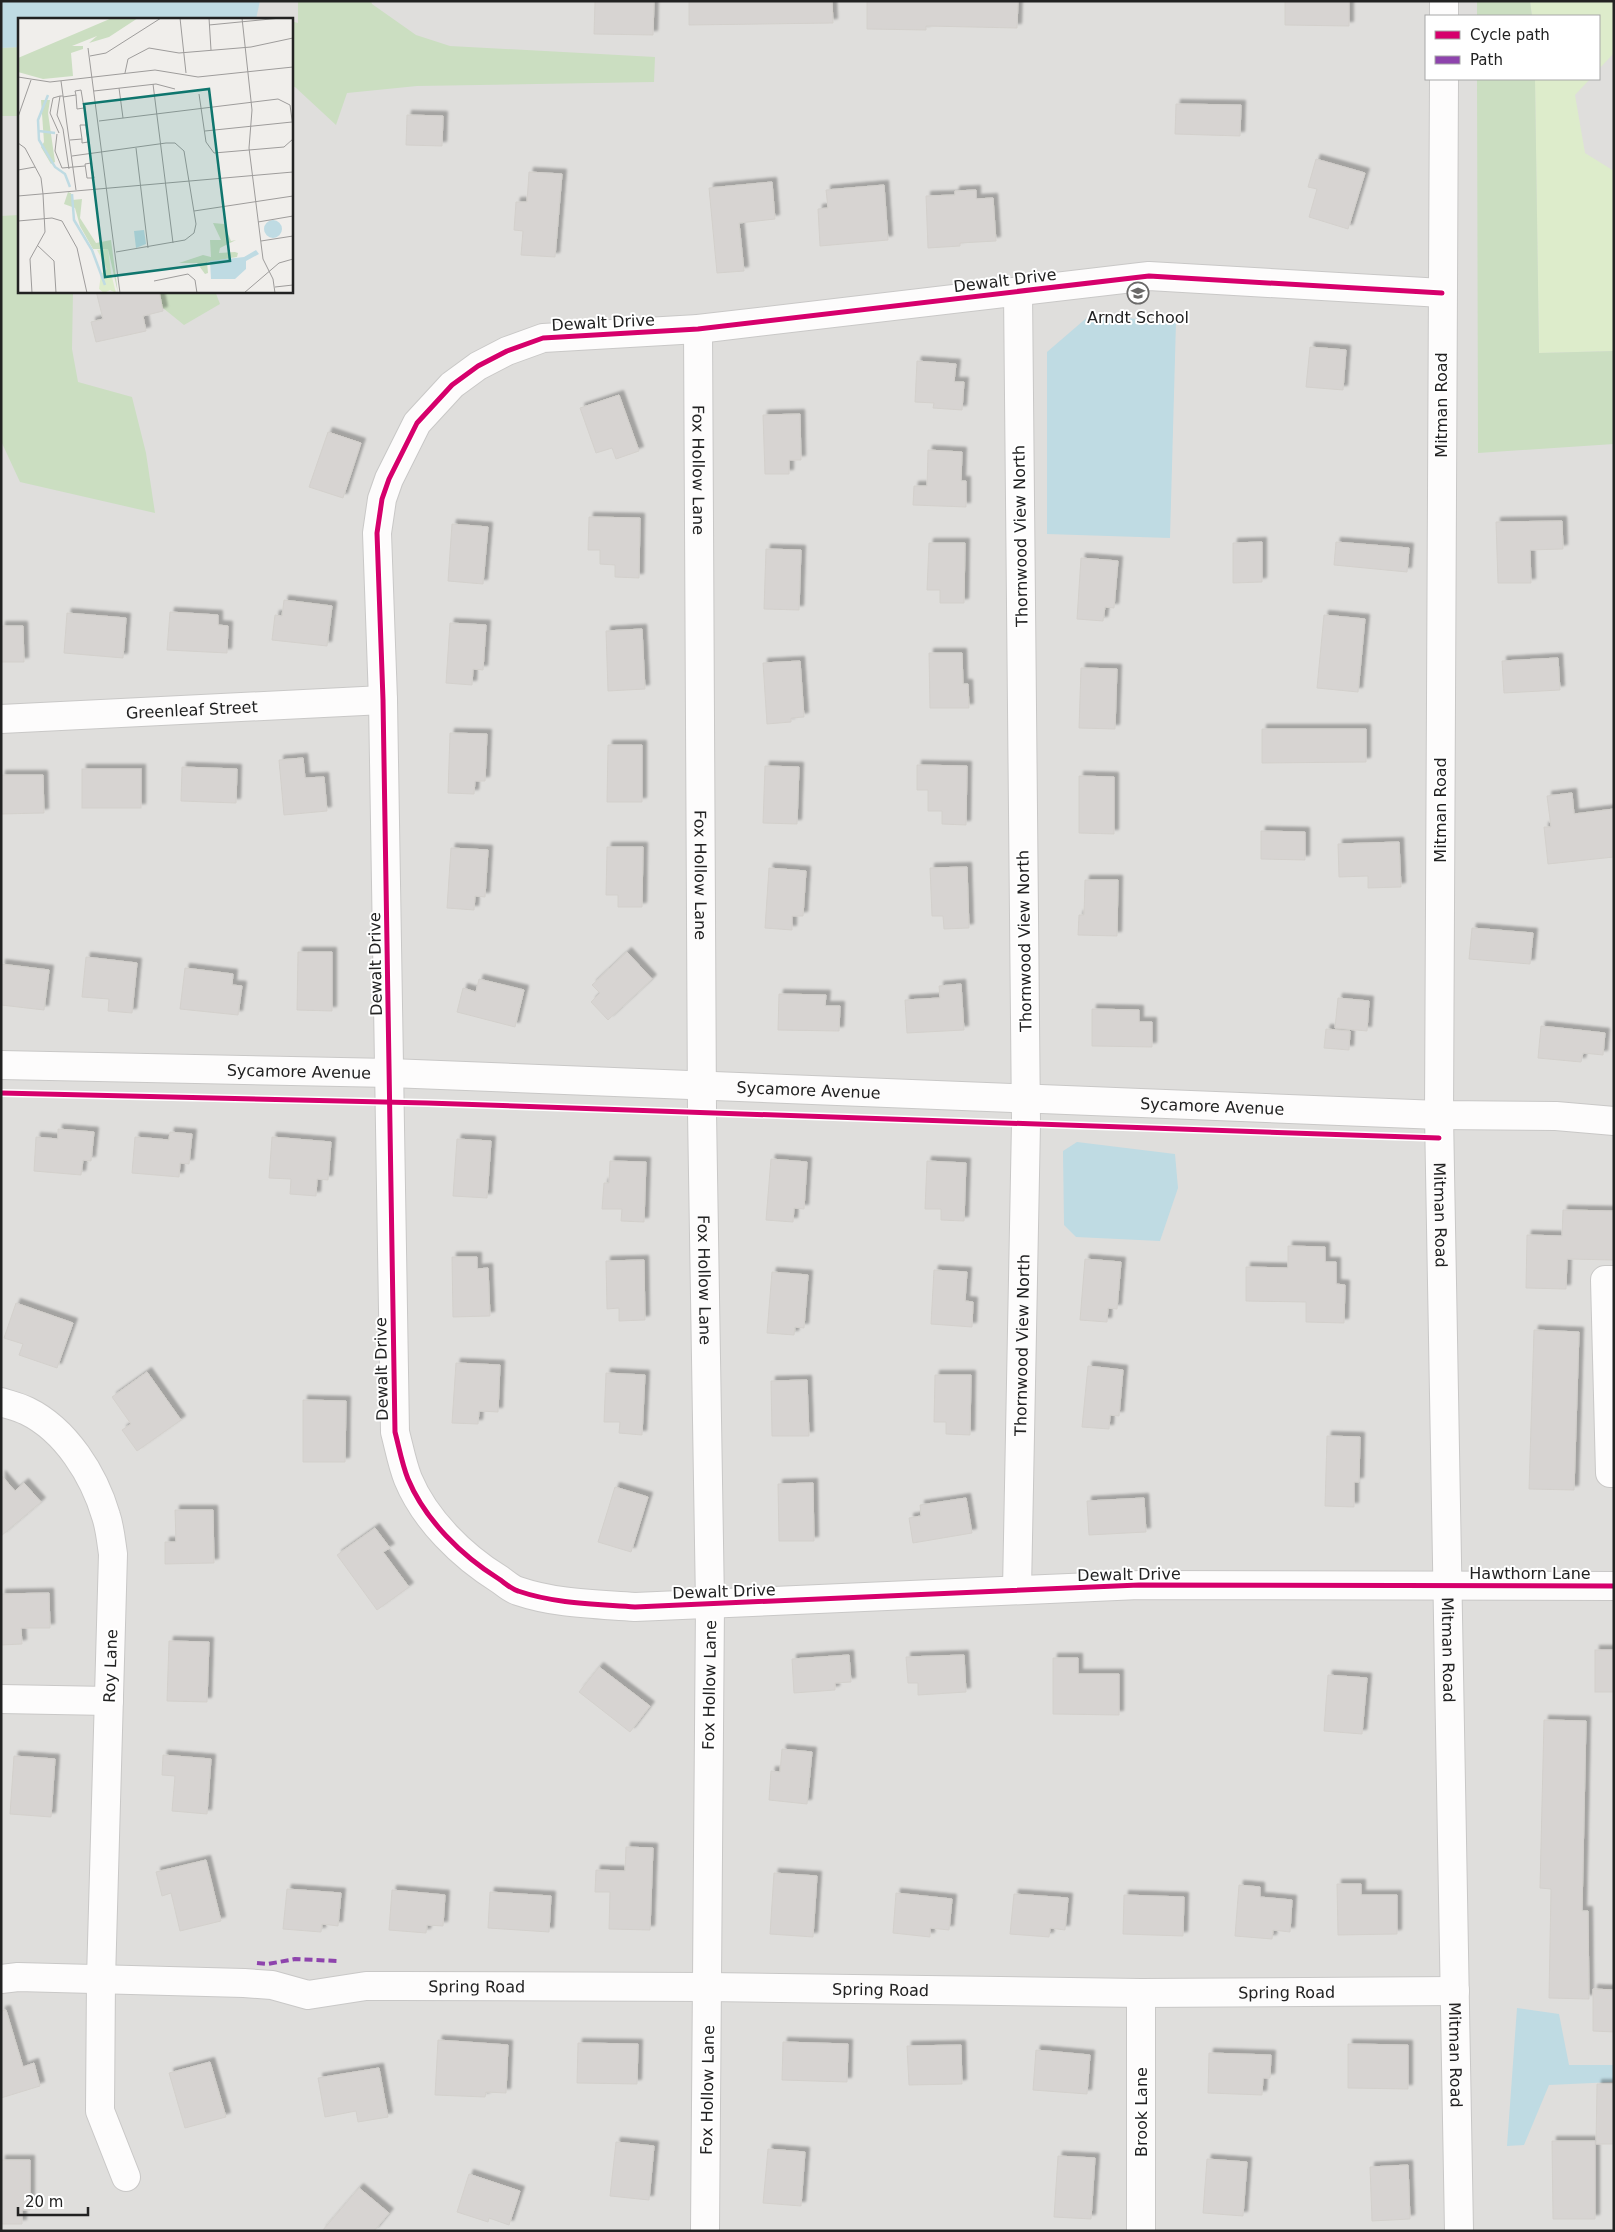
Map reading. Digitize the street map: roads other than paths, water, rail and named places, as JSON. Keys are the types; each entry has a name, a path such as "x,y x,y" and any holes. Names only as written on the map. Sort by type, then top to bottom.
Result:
{"street":[{"path":"1444,1 1444,15"},
{"name":"Mitman Road","path":"1444,80 1439,1115 1446,1586 1460,2231"},
{"name":"Dewalt Drive","path":"1442,293 1149,276 698,329 543,338 507,351 478,366 452,385 417,423 389,479 382,500 377,533 383,700 395,1432 408,1480 425,1508 443,1532 474,1564 516,1590 552,1599 635,1607 1139,1585 1446,1586"},
{"name":"Thornwood View North","path":"1017,1590 1026,1097 1018,292"},
{"name":"Fox Hollow Lane","path":"698,329 702,1084 710,1604 705,2231"},
{"name":"Greenleaf Street","path":"1,719 383,700"},
{"name":"Sycamore Avenue","path":"1,1065 390,1073 1439,1115 1556,1116 1614,1121"},
{"path":"1614,1280 1605,1280 1610,1473 1614,1473"},
{"name":"Roy Lane","path":"1,1402 27,1411 56,1431 80,1461 95,1486 107,1517 113,1554 101,1980 100,2111 126,2177"},
{"name":"Hawthorn Lane","path":"1446,1586 1614,1586"},
{"path":"1,1699 109,1701"},
{"path":"1,1979 101,1980"},
{"name":"Spring Road","path":"101,1980 272,1985 308,1995 366,1986 708,1987 1141,1993 1455,1991"},
{"name":"Brook Lane","path":"1141,1993 1141,2231"}],"water":[{"path":"1,1 260,1 256,18 18,18 18,47 1,48"},
{"path":"1090,315 1176,322 1170,538 1047,534 1047,352"},
{"path":"1077,1142 1175,1154 1178,1188 1160,1241 1076,1237 1064,1225 1063,1151"},
{"path":"1517,2008 1559,2014 1569,2065 1614,2065 1614,2082 1549,2085 1524,2145 1507,2146"}],"place":[{"name":"Arndt School","path":"1138,293"}]}
